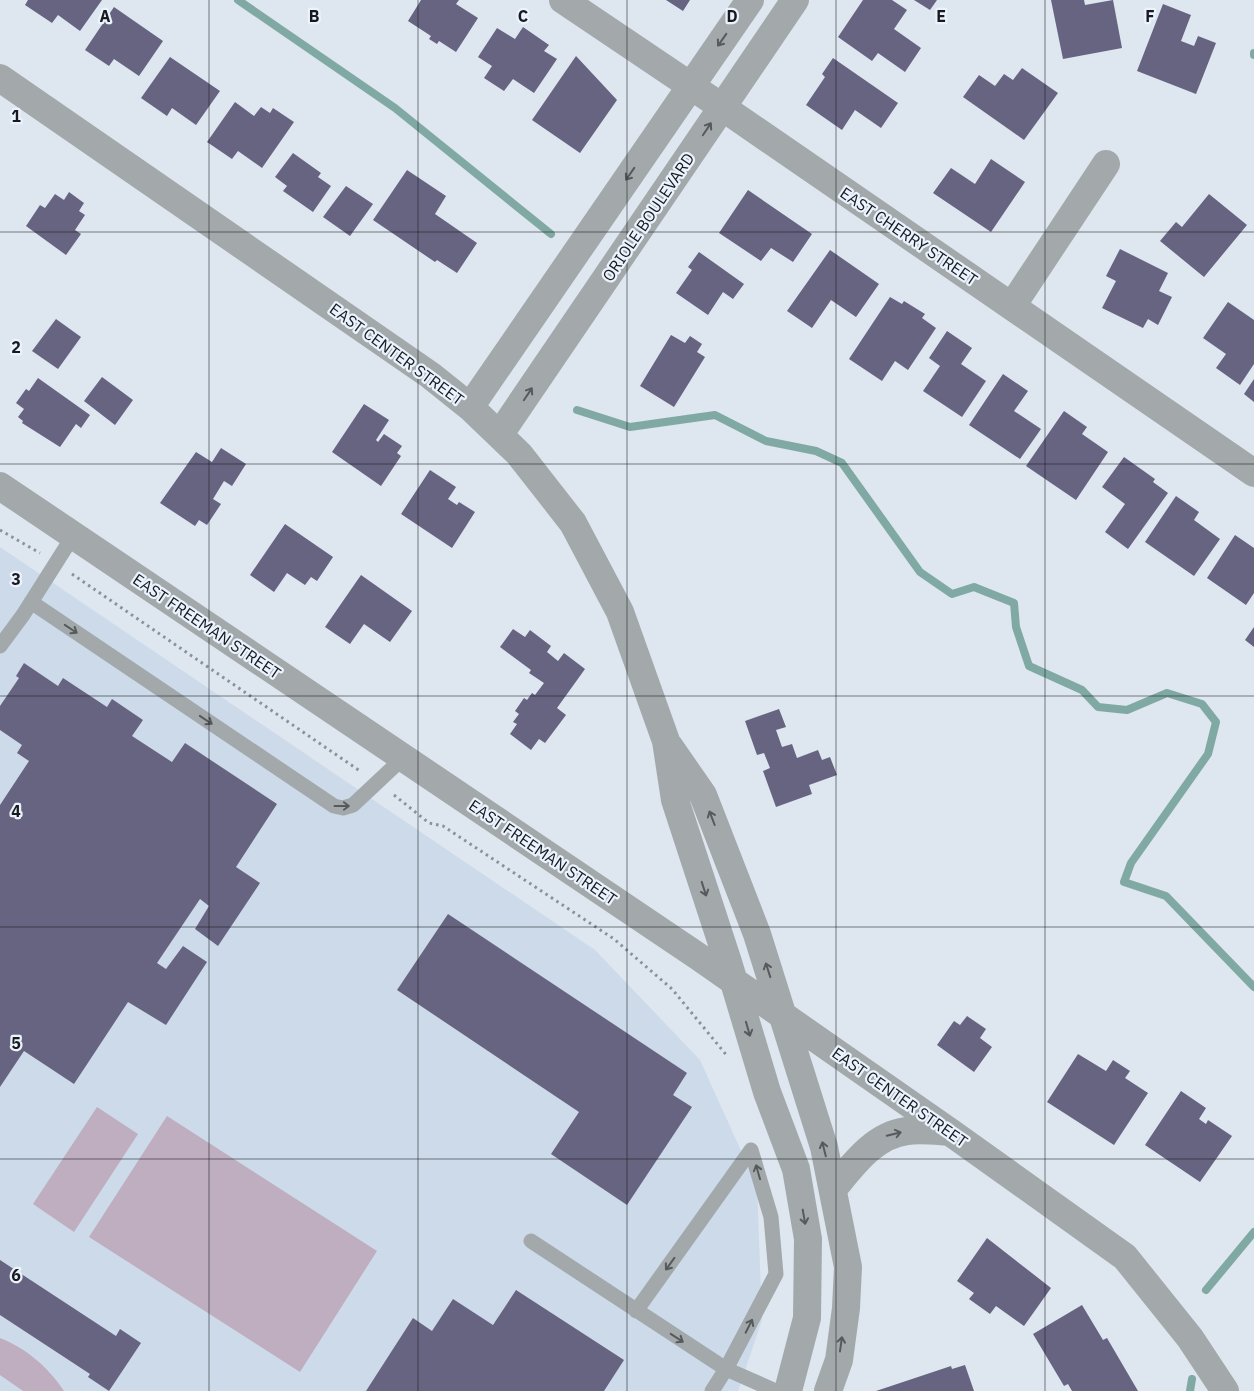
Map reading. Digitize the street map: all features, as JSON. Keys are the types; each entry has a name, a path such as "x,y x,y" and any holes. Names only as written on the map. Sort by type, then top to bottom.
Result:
{"street":[{"name":"EAST CHERRY STREET","path":"563,0 722,107 1254,473"},
{"path":"470,407 750,0"},
{"name":"ORIOLE BOULEVARD","path":"500,434 795,0"},
{"name":"EAST CENTER STREET","path":"0,78 430,375 470,407 519,454 573,522 620,612 666,741 675,800 734,982"},
{"path":"1012,306 1106,164"},
{"name":"EAST FREEMAN STREET","path":"0,486 784,1016"},
{"name":"EAST CENTER STREET","path":"666,741 703,795 757,934 784,1016 1125,1257 1190,1338 1225,1391"},
{"path":"734,982 767,1092 796,1169 808,1239 807,1318 788,1391"},
{"path":"784,1016 824,1147 848,1267 846,1308 839,1360 828,1391"},
{"path":"833,1189 858,1158 884,1137 908,1131 950,1132"}],"lane":[{"path":"0,646 73,536"},
{"path":"31,602 334,806 343,808 354,805 403,758"},
{"path":"636,1311 751,1150 771,1217 776,1274 726,1369 712,1391"},
{"path":"531,1241 726,1369 776,1391"}],"shaded area":[{"path":"0,547 595,950 700,1060 757,1186 762,1320 738,1391 0,1391"},
{"path":"97,1107 138,1134 74,1232 33,1204"},
{"path":"167,1116 377,1251 300,1372 89,1237"},
{"path":"0,1338 28,1353 51,1374 64,1391 23,1391 0,1375"}],"building":[{"path":"28,0 102,0 80,31 58,15 52,23 25,5"},
{"path":"421,0 459,0 456,4 478,18 456,52 439,41 437,44 429,39 431,36 408,21"},
{"path":"666,0 690,0 683,11"},
{"path":"863,0 892,0 907,10 894,29 921,48 905,72 878,53 872,61 838,37"},
{"path":"914,0 937,0 930,10"},
{"path":"1051,0 1084,0 1085,5 1113,0 1122,48 1063,59"},
{"path":"1163,4 1191,15 1181,41 1194,46 1198,36 1216,43 1196,94 1137,71"},
{"path":"114,7 163,41 139,76 114,59 109,66 85,50"},
{"path":"523,27 549,45 544,51 557,59 534,93 513,79 504,91 484,78 492,66 478,57 497,28 515,39"},
{"path":"576,56 617,100 580,153 532,120"},
{"path":"170,57 220,91 196,125 172,108 167,116 141,98"},
{"path":"833,58 898,103 881,128 855,110 842,130 806,105 825,77 822,74"},
{"path":"1022,68 1058,93 1024,140 963,97 979,75 995,86 1004,74 1013,80"},
{"path":"235,102 254,116 261,107 270,113 273,108 294,122 262,168 238,151 232,159 207,142"},
{"path":"293,153 321,173 318,177 331,186 313,212 283,191 287,186 275,177"},
{"path":"991,159 1025,182 991,232 933,193 951,168 975,184"},
{"path":"407,170 446,196 435,214 477,243 457,273 437,260 435,262 373,220"},
{"path":"346,186 373,204 350,236 323,217"},
{"path":"748,190 812,234 793,262 771,248 761,261 719,233"},
{"path":"69,192 84,203 79,211 85,215 75,230 81,234 66,255 26,226 40,205 45,208 55,194 64,200"},
{"path":"1209,194 1247,225 1204,277 1160,241 1176,222 1182,227"},
{"path":"1120,249 1168,273 1159,291 1172,297 1158,325 1148,319 1143,328 1102,308 1116,281 1106,276"},
{"path":"830,250 879,284 856,317 831,300 812,328 787,311"},
{"path":"699,252 744,284 733,299 723,292 708,315 676,293 692,270 688,267"},
{"path":"890,297 902,304 904,301 925,314 922,318 936,328 908,370 895,361 882,381 849,359"},
{"path":"1228,302 1254,320 1254,364 1240,385 1216,368 1226,354 1203,338"},
{"path":"56,319 81,337 58,369 32,351"},
{"path":"947,331 972,348 961,364 986,381 962,417 923,391 940,366 929,358"},
{"path":"671,335 685,343 690,336 702,344 697,352 705,357 674,407 640,386"},
{"path":"1003,374 1028,391 1014,411 1041,429 1020,459 969,425"},
{"path":"102,377 133,400 115,425 84,401"},
{"path":"38,378 90,415 81,428 76,424 60,447 22,423 23,421 18,417 24,409 16,403 26,389 29,391"},
{"path":"1254,379 1254,402 1244,394"},
{"path":"364,404 389,420 376,440 378,442 384,434 402,446 397,453 401,456 381,486 332,452"},
{"path":"1064,411 1087,427 1082,434 1108,452 1076,500 1026,466"},
{"path":"221,448 246,464 232,486 224,481 213,499 221,504 207,525 199,520 195,526 160,503 196,452 212,462"},
{"path":"1124,457 1155,479 1153,482 1168,493 1128,549 1105,532 1125,504 1102,487"},
{"path":"430,470 456,487 448,499 457,505 459,502 475,512 452,548 401,514"},
{"path":"1176,496 1199,512 1194,520 1220,539 1194,576 1145,542"},
{"path":"285,524 333,557 317,581 311,577 305,585 287,573 274,592 250,575"},
{"path":"1235,535 1254,548 1254,593 1246,605 1207,578"},
{"path":"361,575 412,611 390,642 364,624 350,644 325,627"},
{"path":"1254,627 1254,647 1245,640"},
{"path":"513,629 525,637 530,630 551,646 547,652 558,661 564,653 585,669 557,708 566,715 545,743 539,739 531,750 510,734 517,724 513,722 519,714 515,711 524,698 527,700 532,693 535,695 544,683 529,673 531,670 500,647"},
{"path":"24,663 58,686 63,678 107,707 112,699 143,720 132,736 172,762 185,743 277,804 236,867 260,883 218,946 195,929 209,906 200,899 157,963 166,969 183,946 207,962 166,1025 128,1002 74,1084 24,1051 0,1087 0,805 29,761 17,753 22,745 0,730 0,706 19,678 16,676"},
{"path":"779,709 786,727 776,730 782,747 792,744 797,758 818,750 822,760 830,757 837,775 809,785 812,794 776,807 763,771 770,768 764,753 757,755 745,721"},
{"path":"448,914 687,1073 673,1095 692,1107 627,1205 551,1154 579,1112 397,990"},
{"path":"967,1016 986,1029 980,1038 992,1047 974,1072 937,1045 954,1021 960,1025"},
{"path":"1078,1054 1106,1071 1113,1060 1130,1071 1125,1078 1148,1093 1114,1145 1047,1102"},
{"path":"1181,1091 1206,1108 1199,1119 1206,1124 1208,1120 1232,1136 1200,1182 1145,1145"},
{"path":"987,1238 1051,1288 1024,1326 996,1306 990,1314 969,1299 974,1293 957,1281"},
{"path":"0,1260 116,1336 120,1329 141,1343 109,1391 88,1377 90,1374 0,1315"},
{"path":"516,1290 624,1360 604,1391 366,1391 413,1318 432,1331 453,1299 493,1325"},
{"path":"1082,1305 1103,1340 1107,1338 1138,1391 1072,1391 1068,1384 1064,1386 1033,1334"},
{"path":"965,1365 974,1391 876,1391 951,1366 952,1369"}],"waterway":[{"path":"238,0 395,108 551,234"},
{"path":"577,410 630,427 715,415 766,441 816,451 842,463 920,572 952,594 974,587 1014,603 1016,627 1029,666 1082,690 1098,707 1127,710 1167,693 1202,704 1216,722 1208,754 1131,863 1124,882 1166,896 1254,987"},
{"path":"1206,1290 1254,1232"},
{"path":"1190,1391 1192,1379"}]}
